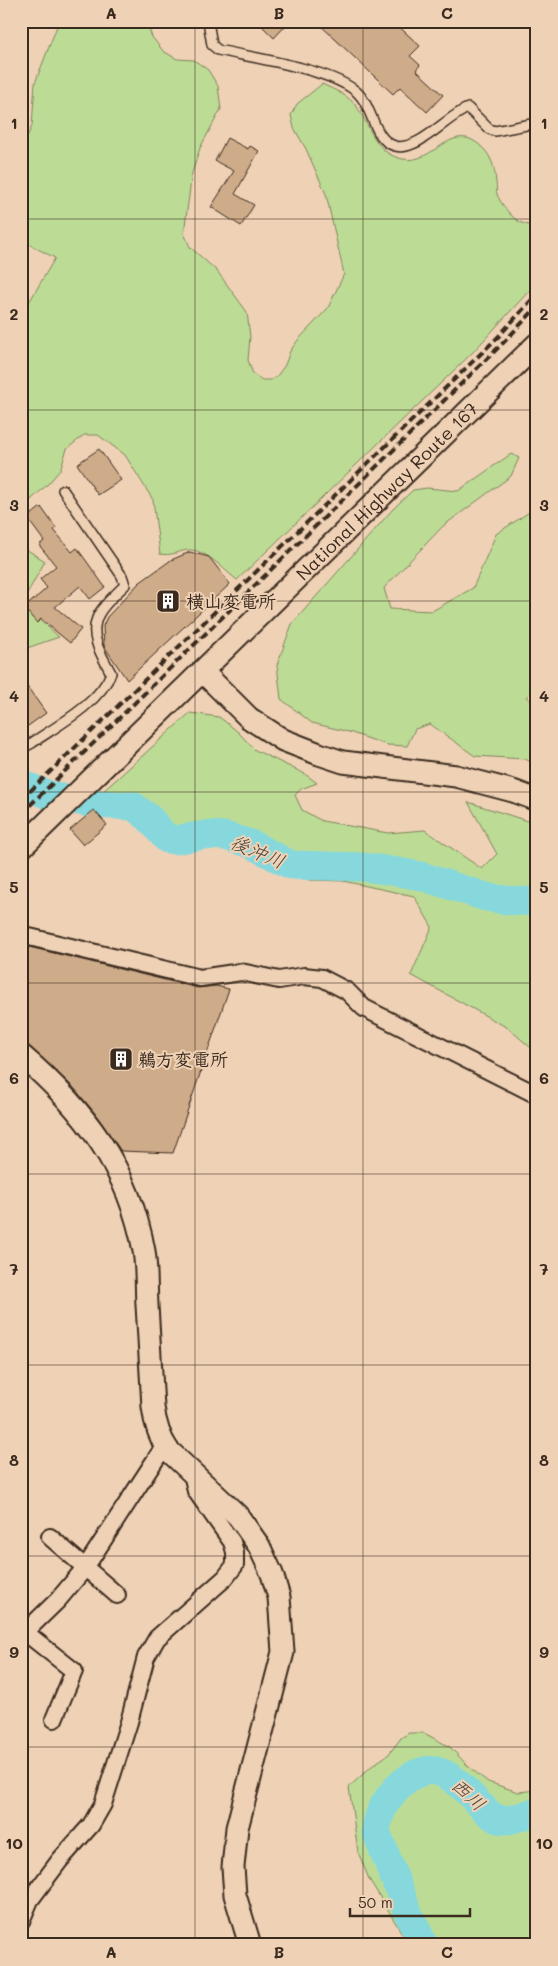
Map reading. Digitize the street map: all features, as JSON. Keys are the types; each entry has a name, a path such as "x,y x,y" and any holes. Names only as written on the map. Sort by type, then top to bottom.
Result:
{"street":[{"name":"National Highway Route 167","path":"21,848 537,344"},
{"path":"203,672 250,718 283,740 301,747 343,762 456,776 513,790 537,800"},
{"path":"21,935 200,978 241,972 279,980 304,976 322,978 347,991 364,1008 537,1095"},
{"path":"21,1056 62,1092 96,1134 119,1176 134,1212 144,1254 153,1407 157,1430 165,1445 238,1516 259,1546 272,1574 279,1597 283,1652 237,1828 233,1867 235,1895 250,1945"},
{"path":"54,1719 74,1671 22,1632 58,1600 85,1568 165,1445"},
{"path":"21,1921 30,1900 60,1860 90,1825 100,1809 129,1722 146,1657 157,1638 225,1578 235,1565 232,1542 196,1491 192,1473"},
{"path":"50,1538 118,1595"}],"lane":[{"path":"208,21 212,45 218,50 315,73 354,89 368,106 380,134 396,146 416,143 459,111 468,108 495,132 537,123"},
{"path":"21,748 32,743 95,697 108,682 111,673 97,645 94,628 100,610 126,585 122,576 62,490"}],"green space":[{"path":"59,21 146,21 152,37 163,51 177,59 194,60 208,70 218,86 221,109 200,148 192,173 184,233 190,247 217,271 247,312 250,337 248,360 253,374 262,380 271,380 277,376 298,340 328,308 344,274 326,194 306,149 294,128 291,115 297,104 322,84 350,99 357,107 380,146 394,156 403,159 413,159 423,156 458,138 467,138 477,143 489,156 495,171 497,194 504,206 518,221 537,226 537,279 529,291 473,352 237,580 214,560 201,552 187,550 171,554 160,554 153,500 125,455 98,435 84,435 67,449 60,470 21,509 21,316 55,258 21,240 21,142 25,141 32,126 35,83"},
{"path":"511,454 519,458 511,476 443,526 384,588 390,609 432,611 473,588 496,534 537,507 537,686 526,697 537,706 537,765 525,759 475,756 430,724 415,729 407,746 387,745 349,732 312,723 281,699 277,665 292,624 393,509 413,490 427,488 458,491"},
{"path":"21,546 45,561 22,603 59,637 21,650"},
{"path":"190,713 219,717 237,731 255,750 305,774 317,783 301,789 295,795 302,810 322,821 388,833 425,830 482,869 497,854 468,802 537,824 537,1053 508,1028 411,975 432,927 414,896 343,881 309,880 227,843 203,841 174,830 137,796 107,801 100,794"},
{"path":"409,1733 424,1733 450,1747 470,1768 488,1782 518,1792 537,1790 537,1945 409,1945 369,1879 358,1852 349,1787 373,1765 389,1754 401,1738"}],"building":[{"path":"257,21 290,21 274,38"},
{"path":"316,21 393,21 420,46 410,56 420,65 416,70 443,95 427,112 400,87 393,94"},
{"path":"227,138 248,149 250,146 259,151 235,194 254,205 241,226 211,207 234,171 215,161"},
{"path":"99,449 121,480 98,495 77,464"},
{"path":"41,507 56,528 54,530 72,552 77,548 105,587 90,599 80,586 55,607 81,629 70,643 41,619 37,623 24,608 47,588 40,579 56,566 39,545 44,541 27,518"},
{"name":"横山変電所","path":"190,552 209,557 230,584 127,680 104,646 103,626 107,617 139,583 171,560"},
{"path":"21,678 46,713 28,726 21,718"},
{"path":"94,810 107,825 83,845 70,830"},
{"name":"鵜方変電所","path":"21,945 198,988 216,986 229,989 173,1153 121,1151 94,1112 74,1088 29,1046 21,1043"}],"waterway":[{"name":"後沖川","path":"21,784 49,795 95,804 133,806 149,818 167,839 174,840 205,835 225,836 251,844 291,865 363,867 392,871 421,876 486,897 537,902"},
{"name":"西川","path":"424,1945 409,1915 376,1831 381,1811 391,1794 413,1775 424,1771 434,1771 452,1778 489,1813 501,1820 537,1812"}],"railway":[{"path":"21,800 498,337 537,294"},
{"path":"21,814 505,341 537,307"}],"place":[{"name":"横山変電所","path":"168,601"},
{"name":"鵜方変電所","path":"121,1059"}]}
